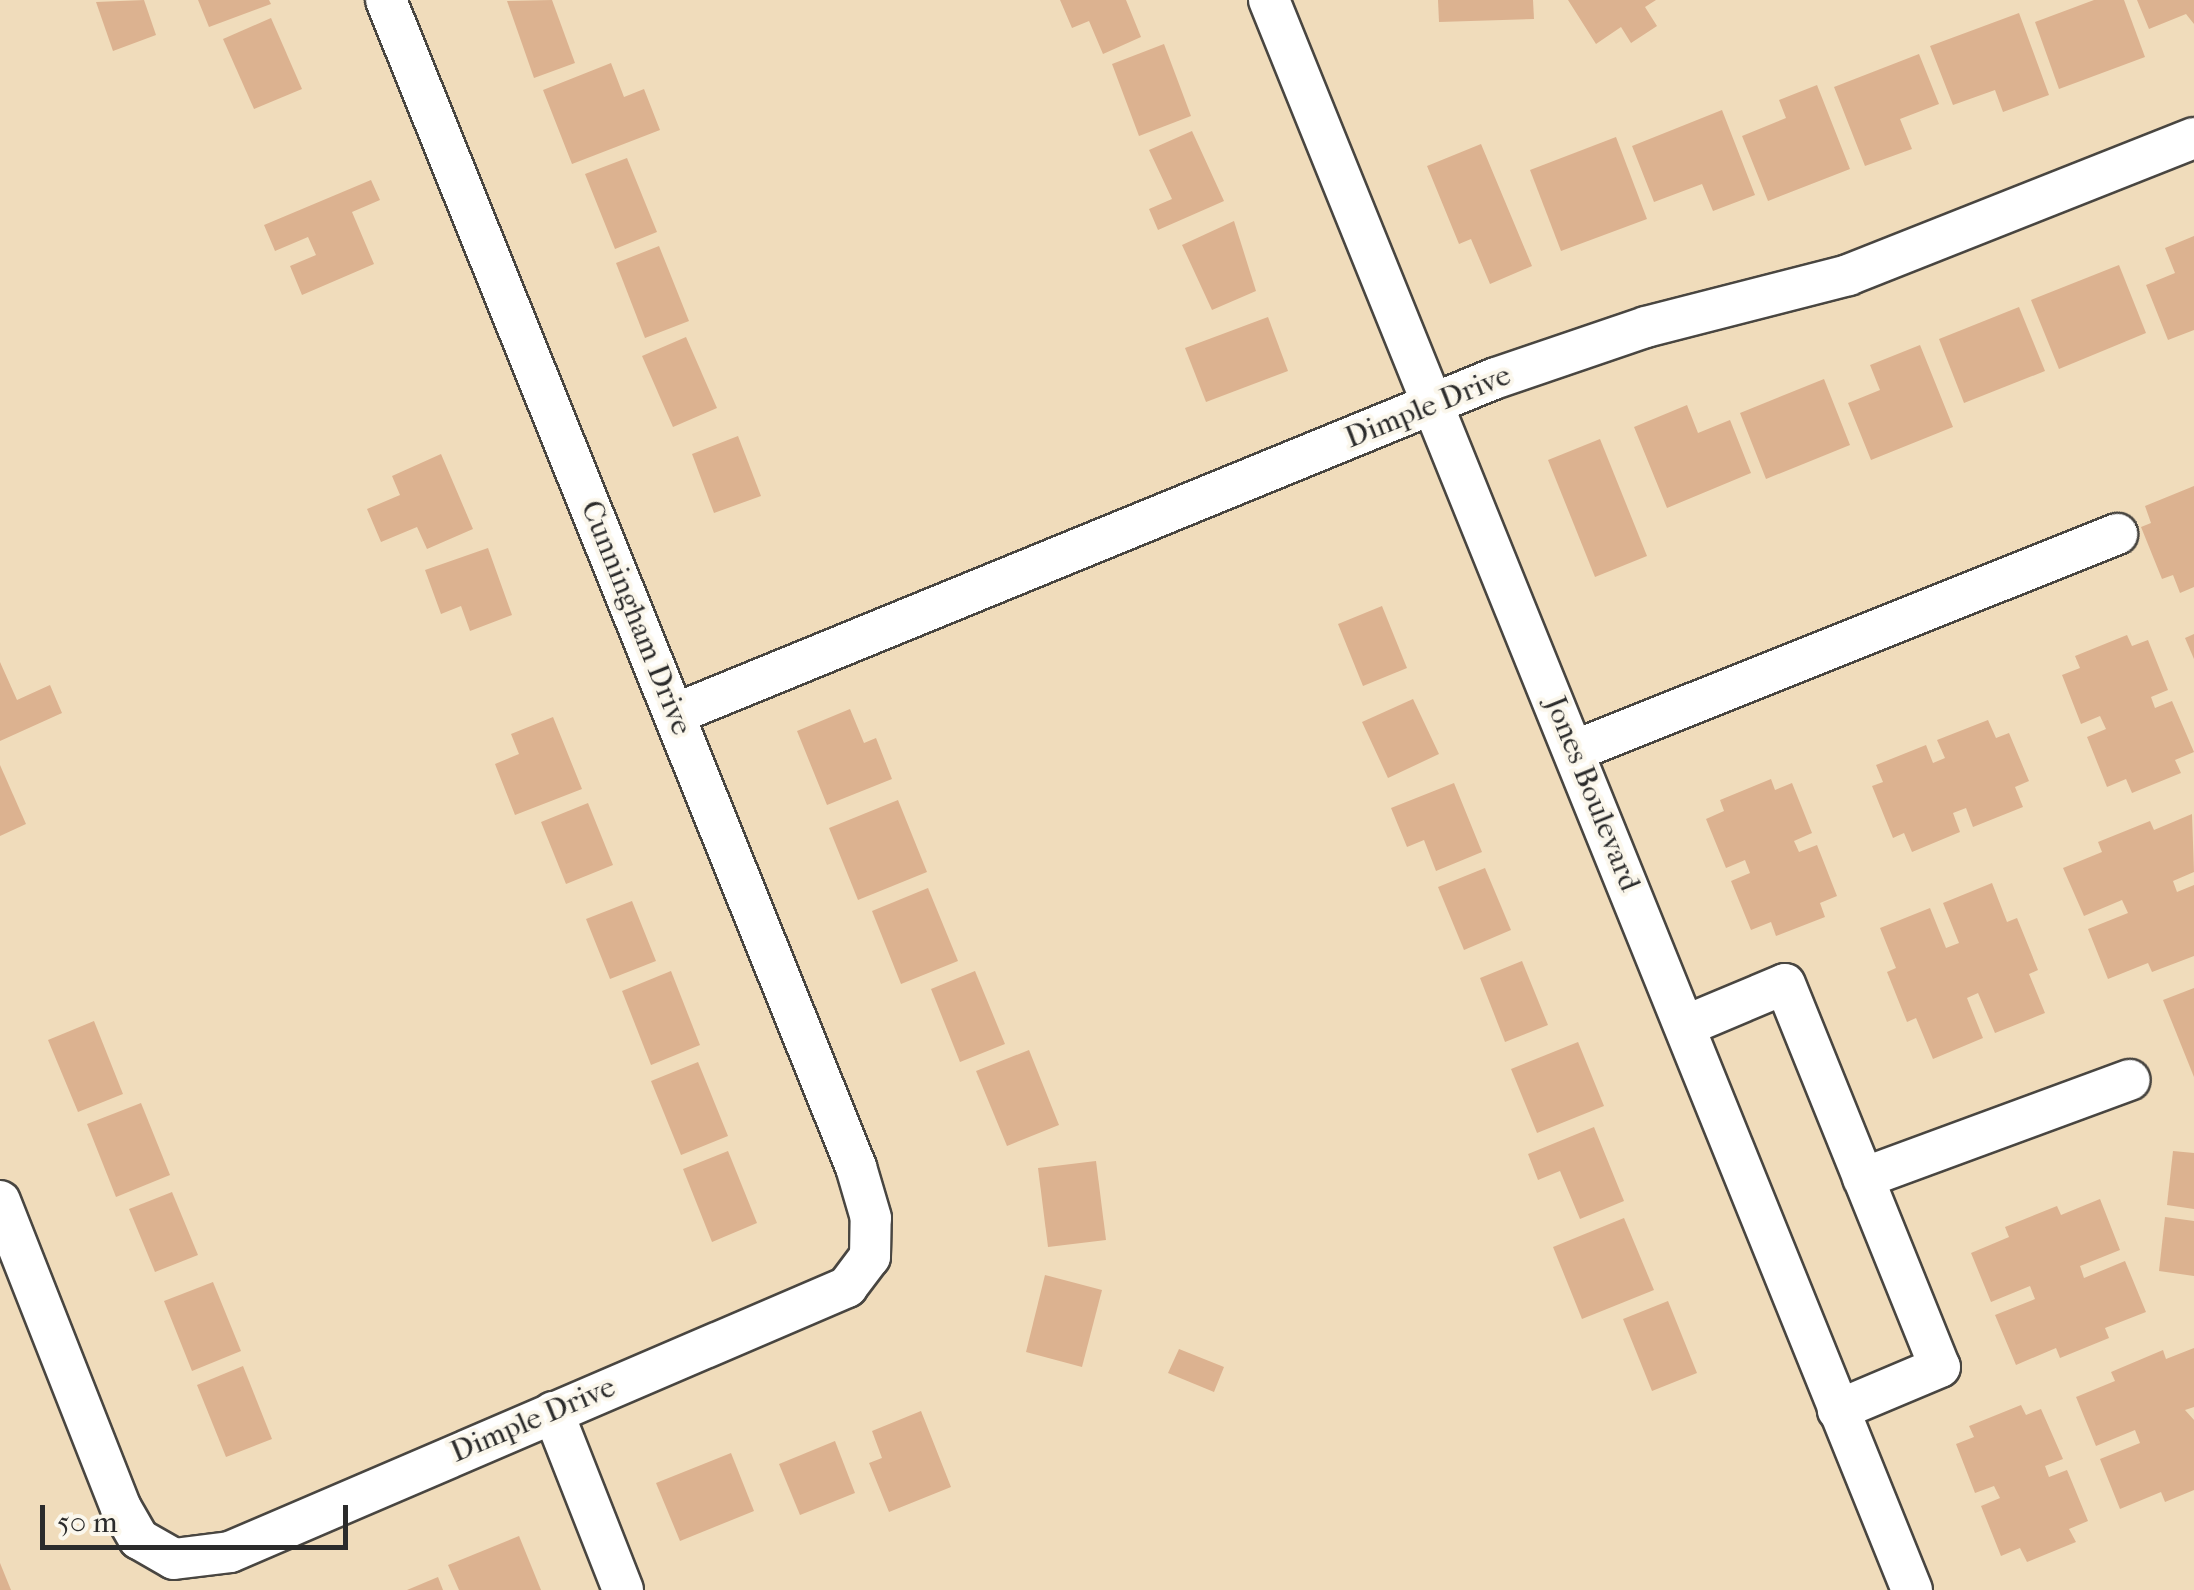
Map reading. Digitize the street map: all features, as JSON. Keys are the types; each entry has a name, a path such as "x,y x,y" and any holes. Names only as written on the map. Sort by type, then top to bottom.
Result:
{"street":[{"name":"Cunningham Drive","path":"386,0 856,1166 874,1240"},
{"name":"Jones Boulevard","path":"1269,0 1912,1590"},
{"name":"Dimple Drive","path":"675,714 1432,404 1646,327 1848,275 2194,138"},
{"path":"1574,751 2117,534"},
{"path":"1686,1026 1785,984 1940,1367 1838,1410"},
{"path":"1864,1178 2130,1080"},
{"name":"Dimple Drive","path":"0,1200 121,1508 140,1539 165,1557 230,1552 847,1287 874,1240"},
{"path":"552,1412 623,1590"}],"building":[{"path":"144,0 156,35 113,51 96,2"},
{"path":"198,0 269,0 271,4 209,27"},
{"path":"552,0 575,63 534,78 507,1"},
{"path":"1060,0 1126,0 1141,37 1103,54 1089,21 1072,28"},
{"path":"1438,0 1533,0 1534,19 1439,22"},
{"path":"1568,0 1656,0 1645,7 1657,26 1631,43 1621,27 1596,44"},
{"path":"2094,0 2124,0 2145,57 2059,89 2035,22"},
{"path":"2137,0 2194,0 2194,24 2186,14 2149,29"},
{"path":"2019,13 2049,95 2003,112 1995,90 1953,105 1930,46"},
{"path":"271,18 302,89 254,109 223,39"},
{"path":"1164,44 1191,116 1139,136 1112,64"},
{"path":"1919,54 1939,104 1900,119 1912,149 1865,166 1834,87"},
{"path":"611,63 624,97 644,89 660,130 572,164 543,90"},
{"path":"1817,85 1850,169 1768,201 1742,136 1786,118 1779,100"},
{"path":"1722,110 1755,195 1713,211 1702,184 1654,202 1632,146"},
{"path":"1192,131 1224,201 1158,230 1149,209 1172,199 1149,150"},
{"path":"1616,137 1647,219 1561,251 1530,170"},
{"path":"1481,144 1532,266 1490,284 1471,239 1459,244 1427,166"},
{"path":"627,158 657,232 615,249 585,174"},
{"path":"371,180 380,200 352,212 374,264 302,295 290,266 316,255 308,237 275,251 264,225"},
{"path":"1234,221 1256,291 1212,310 1182,245"},
{"path":"2194,236 2194,330 2168,340 2146,285 2175,273 2165,248"},
{"path":"659,246 689,321 645,338 616,263"},
{"path":"2119,265 2146,333 2059,369 2031,300"},
{"path":"2019,307 2045,371 1964,403 1939,339"},
{"path":"1268,317 1288,371 1206,402 1185,348"},
{"path":"686,337 717,408 673,427 642,356"},
{"path":"1920,345 1953,427 1871,460 1848,403 1880,390 1870,365"},
{"path":"1824,379 1850,445 1766,479 1740,413"},
{"path":"1687,405 1698,433 1730,420 1751,473 1667,508 1634,427"},
{"path":"738,436 761,496 714,513 692,454"},
{"path":"1600,439 1647,556 1595,577 1548,460"},
{"path":"441,454 473,529 427,549 417,527 381,542 367,509 400,495 392,476"},
{"path":"2194,486 2194,587 2180,593 2173,575 2162,579 2141,527 2151,523 2145,506"},
{"path":"488,548 512,615 470,631 461,606 441,614 425,570"},
{"path":"1382,606 1407,668 1363,686 1338,624"},
{"path":"2194,634 2194,659 2185,638"},
{"path":"2127,635 2132,646 2148,640 2168,690 2151,697 2155,708 2172,701 2194,752 2175,760 2181,773 2132,793 2126,779 2107,787 2087,737 2106,729 2100,716 2081,724 2062,675 2080,668 2075,656"},
{"path":"0,662 17,700 50,685 62,713 0,741"},
{"path":"1413,699 1439,754 1388,778 1362,722"},
{"path":"850,709 864,743 876,738 892,779 827,805 797,731"},
{"path":"553,717 582,789 515,815 495,764 519,754 511,734"},
{"path":"1988,720 1996,738 2009,733 2029,781 2015,787 2023,807 1973,827 1966,808 1953,813 1960,832 1912,852 1904,833 1893,838 1872,786 1883,782 1876,765 1926,745 1933,763 1945,758 1937,740"},
{"path":"0,765 26,824 0,836"},
{"path":"1771,779 1775,790 1792,783 1812,833 1794,841 1799,852 1817,845 1837,896 1820,903 1825,917 1776,936 1771,922 1751,930 1731,881 1750,873 1745,860 1726,868 1706,819 1724,811 1720,800"},
{"path":"1454,783 1482,852 1436,871 1424,840 1407,847 1391,808"},
{"path":"898,800 927,872 858,900 829,828"},
{"path":"588,803 613,865 566,884 541,822"},
{"path":"2192,814 2194,872 2173,881 2177,892 2194,885 2194,956 2152,972 2148,963 2108,979 2088,929 2128,913 2122,900 2084,916 2063,868 2102,852 2098,842 2150,821 2154,830"},
{"path":"1485,868 1511,930 1464,950 1438,887"},
{"path":"1992,883 2007,922 2017,918 2038,970 2029,974 2045,1013 1995,1033 1978,993 1967,998 1983,1038 1933,1059 1916,1018 1907,1022 1887,972 1896,968 1880,928 1930,908 1946,948 1959,943 1943,903"},
{"path":"928,888 958,961 901,984 872,911"},
{"path":"632,901 656,961 610,979 586,919"},
{"path":"1522,961 1548,1025 1505,1042 1480,978"},
{"path":"671,971 700,1045 651,1065 622,991"},
{"path":"975,971 1005,1044 960,1062 931,989"},
{"path":"2194,988 2194,1077 2163,1000"},
{"path":"94,1021 123,1094 78,1112 48,1040"},
{"path":"1578,1042 1604,1106 1537,1133 1511,1069"},
{"path":"1029,1050 1059,1125 1007,1146 976,1071"},
{"path":"698,1062 728,1136 681,1155 651,1081"},
{"path":"141,1103 170,1175 116,1197 87,1124"},
{"path":"1594,1127 1624,1201 1580,1219 1560,1171 1538,1180 1528,1154"},
{"path":"728,1151 757,1223 712,1242 683,1169"},
{"path":"2173,1151 2194,1153 2194,1209 2167,1205"},
{"path":"1096,1161 1106,1240 1048,1247 1038,1168"},
{"path":"172,1192 198,1255 155,1272 129,1209"},
{"path":"2100,1199 2120,1250 2080,1266 2084,1278 2125,1261 2146,1312 2105,1328 2109,1338 2060,1358 2056,1348 2016,1365 1995,1315 2035,1299 2030,1286 1991,1302 1971,1253 2009,1237 2005,1227 2057,1206 2061,1215"},
{"path":"2165,1217 2194,1221 2194,1276 2159,1271"},
{"path":"1624,1218 1654,1290 1582,1319 1553,1247"},
{"path":"1045,1275 1102,1290 1082,1367 1026,1352"},
{"path":"213,1282 241,1351 192,1371 164,1301"},
{"path":"1668,1301 1697,1373 1652,1391 1623,1319"},
{"path":"2194,1348 2194,1407 2185,1410 2194,1420 2194,1490 2165,1502 2161,1492 2120,1509 2100,1459 2140,1443 2135,1430 2096,1446 2076,1397 2115,1381 2111,1372 2163,1350 2166,1359"},
{"path":"1179,1349 1224,1367 1214,1392 1168,1373"},
{"path":"243,1366 272,1439 226,1457 197,1385"},
{"path":"2021,1405 2026,1415 2041,1409 2063,1459 2045,1466 2049,1477 2067,1470 2088,1521 2069,1529 2076,1542 2027,1562 2020,1548 2001,1556 1981,1506 2000,1498 1994,1486 1975,1493 1956,1444 1974,1437 1969,1426"},
{"path":"921,1411 951,1487 889,1512 869,1463 882,1458 872,1431"},
{"path":"835,1441 855,1493 800,1515 779,1464"},
{"path":"731,1453 754,1511 680,1541 656,1483"},
{"path":"519,1536 541,1590 459,1590 448,1565"},
{"path":"0,1563 11,1590 0,1590"},
{"path":"438,1577 443,1590 407,1590"}]}
